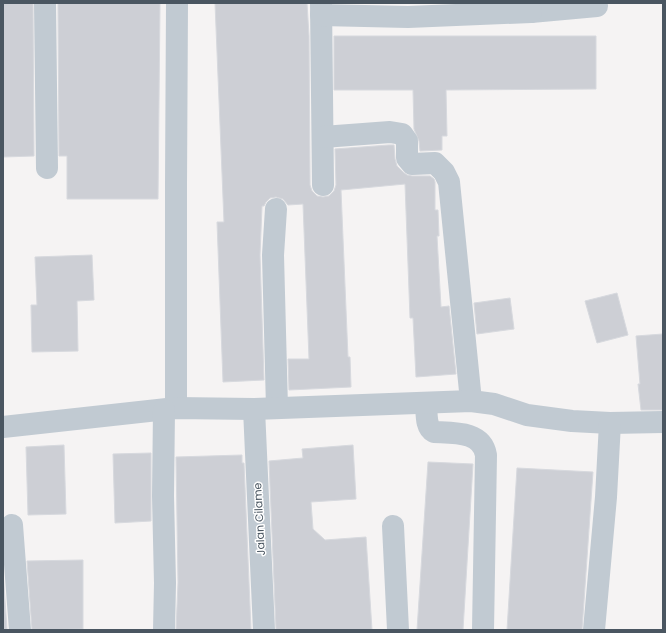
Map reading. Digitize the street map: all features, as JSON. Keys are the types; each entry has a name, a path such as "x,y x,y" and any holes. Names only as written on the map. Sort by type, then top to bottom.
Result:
{"street":[{"path":"45,3 47,168"},
{"path":"164,630 165,582 163,496 170,409 176,186 177,3"},
{"path":"323,185 321,9 408,17 531,8 597,6"},
{"path":"323,137 390,132 402,134 407,141 408,158 412,164 435,163 444,172 449,182 472,401"},
{"path":"276,208 273,255 277,408"},
{"path":"3,427 170,409 254,409 472,401 494,404 527,415 572,421 663,422"},
{"path":"426,403 428,425 430,430 434,432 470,435 480,441 485,449 483,630"},
{"name":"Jalan Cilame","path":"254,409 264,630"},
{"path":"594,630 606,497 610,422"},
{"path":"12,525 20,630"},
{"path":"393,526 398,630"}],"building":[{"path":"3,3 33,3 34,156 3,157"},
{"path":"58,3 160,3 158,199 67,199 67,156 59,156"},
{"path":"215,3 307,3 309,36 310,185 312,191 317,196 329,196 334,191 336,185 335,149 394,145 397,166 403,172 412,176 430,176 434,179 435,210 438,210 439,236 437,236 441,307 449,306 456,374 416,377 413,318 410,318 405,184 341,190 348,357 350,357 351,387 289,390 288,359 309,359 303,204 288,205 283,199 276,197 270,198 264,206 262,206 260,255 264,380 223,382 217,222 224,222"},
{"path":"334,36 596,36 596,89 446,90 447,136 442,136 442,150 420,151 419,141 414,129 413,90 334,90"},
{"path":"92,255 94,300 77,301 78,351 32,352 31,305 37,305 35,257"},
{"path":"617,293 628,335 597,343 585,301"},
{"path":"510,298 514,329 477,334 474,303"},
{"path":"663,334 663,410 641,410 638,384 640,384 636,336"},
{"path":"64,445 66,514 28,515 26,447"},
{"path":"353,445 356,499 311,502 313,529 325,540 366,537 372,630 276,630 269,461 303,458 302,449"},
{"path":"151,453 151,521 115,523 113,454"},
{"path":"242,455 242,463 244,463 251,630 176,630 178,583 176,457"},
{"path":"428,462 473,464 463,630 417,630"},
{"path":"517,468 593,472 582,630 507,630"},
{"path":"83,560 83,629 32,630 27,561"},
{"path":"3,571 7,630 3,630"}]}
